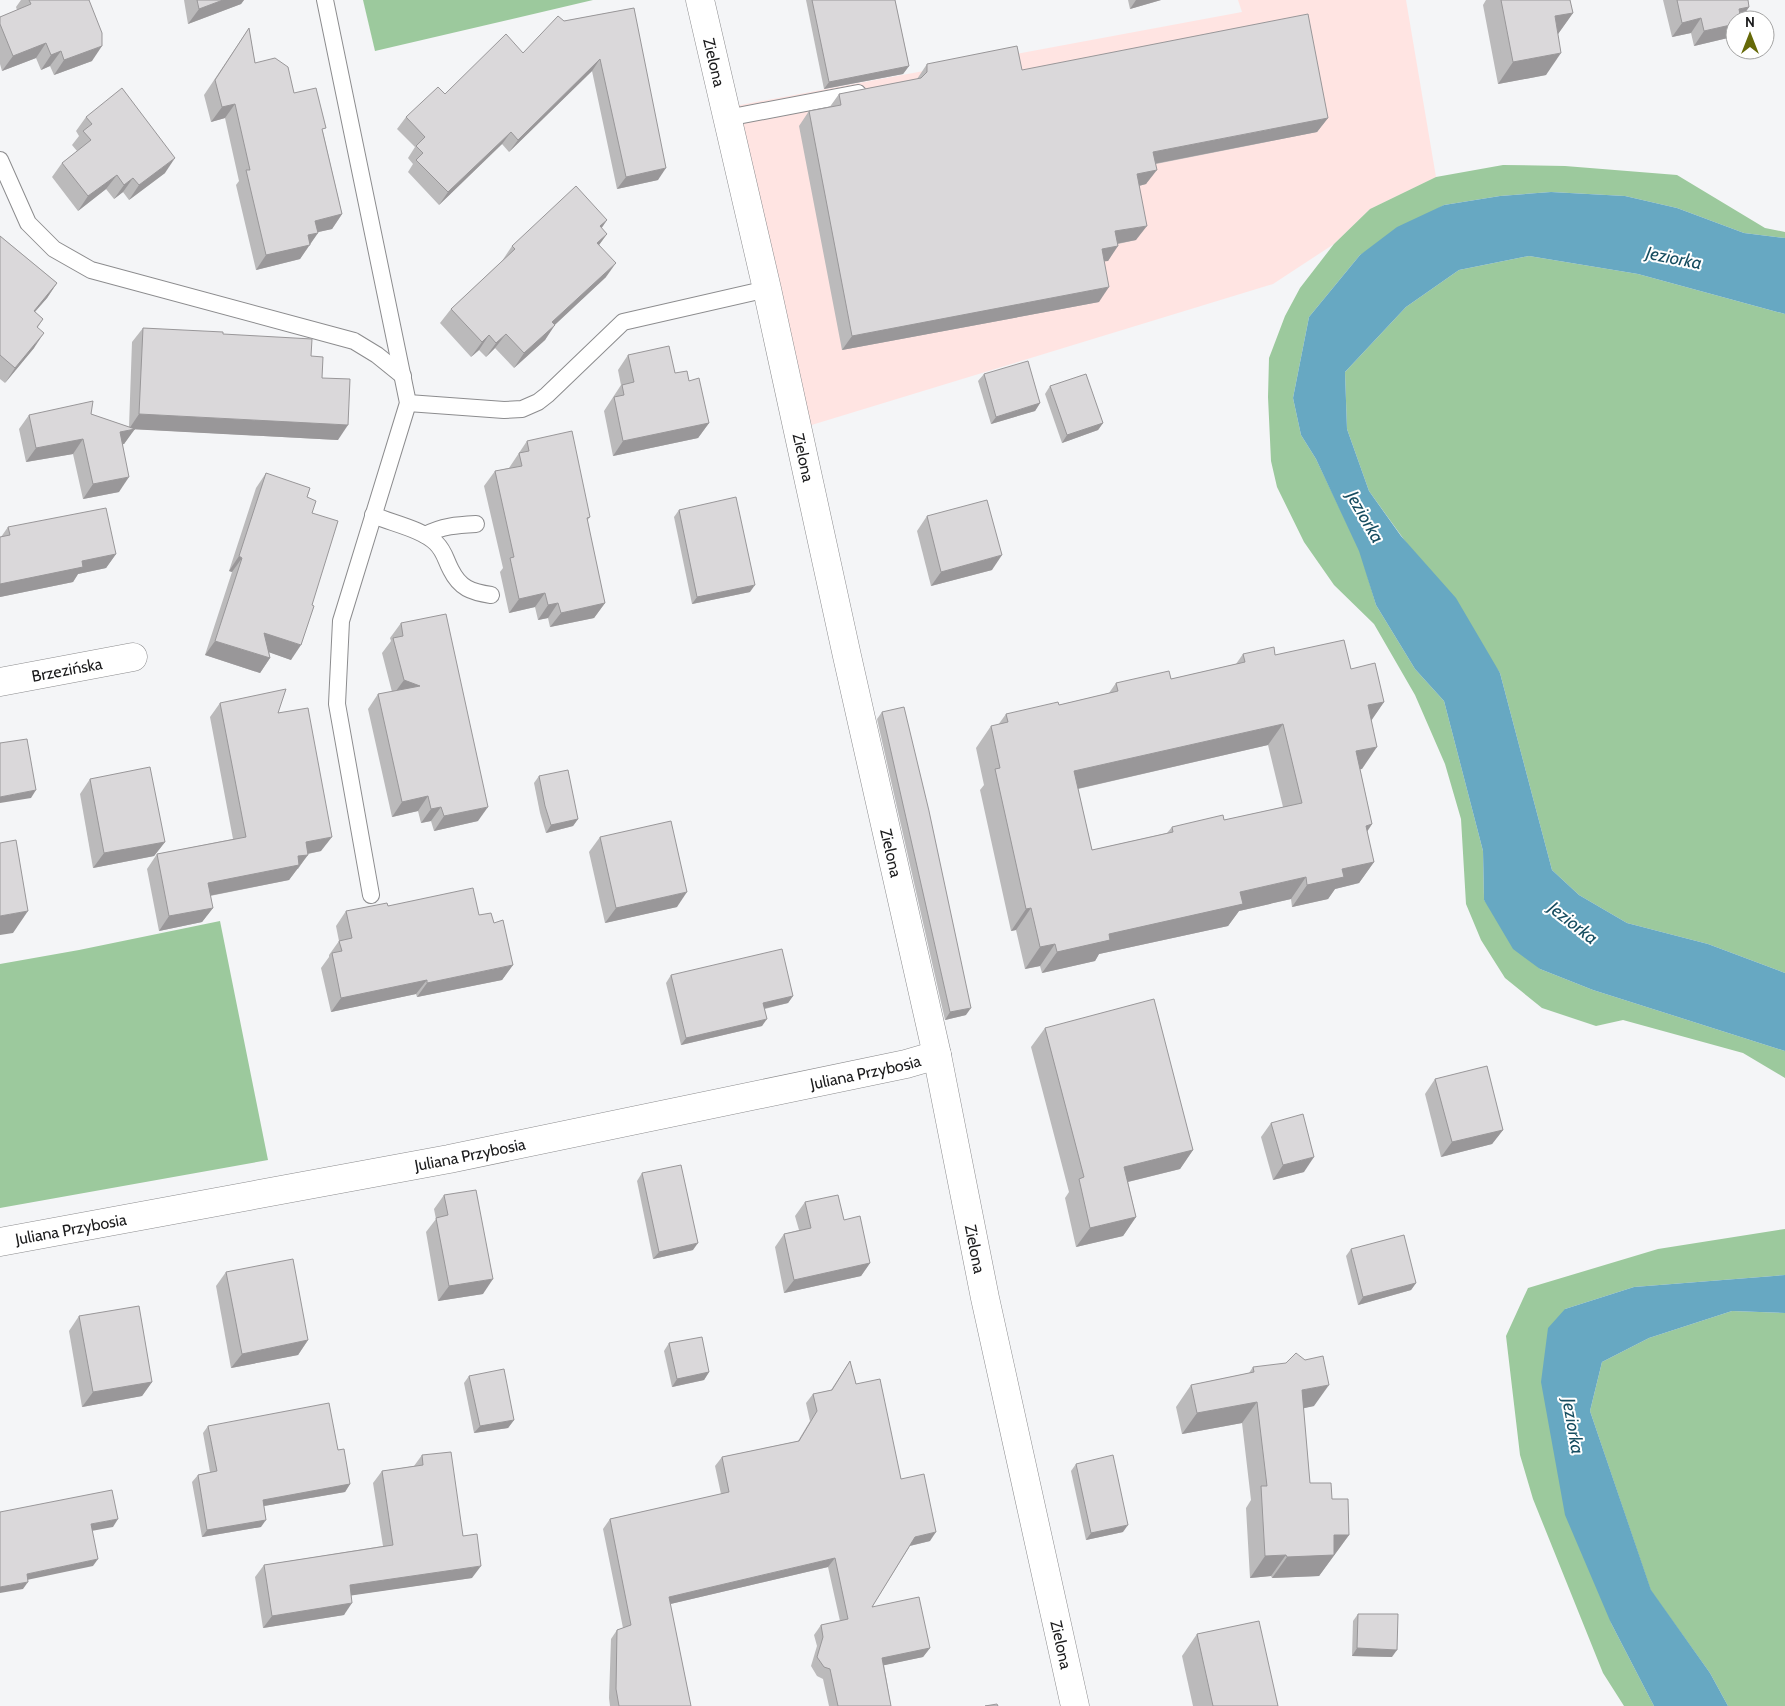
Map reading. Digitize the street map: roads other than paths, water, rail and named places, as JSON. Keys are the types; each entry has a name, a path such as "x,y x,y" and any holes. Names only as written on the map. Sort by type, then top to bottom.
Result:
{"street":[{"name":"Zielona","path":"700,0 767,290 937,1058 985,1298 1076,1706"},
{"name":"Brzezińska","path":"0,682 133,657"},
{"name":"Juliana Przybosia","path":"0,1242 449,1159 937,1058"}],"lane":[{"path":"325,0 408,403 341,621 337,704 371,895"},
{"path":"727,118 870,90"},
{"path":"0,160 28,223 54,249 91,270 354,341 377,355 403,376"},
{"path":"408,403 504,410 522,409 538,402 547,395 623,322 767,290"},
{"path":"373,516 425,535 435,542 445,554 451,570 465,588 476,593 491,595"},
{"path":"425,535 446,526 476,524"}],"water":[{"name":"Jeziorka","path":"1551,192 1625,196 1677,208 1744,233 1785,238 1785,314 1638,274 1529,256 1459,270 1406,307 1345,372 1347,429 1369,491 1401,536 1456,598 1500,673 1552,870 1579,895 1627,923 1708,944 1785,973 1785,1051 1593,990 1540,969 1513,949 1484,900 1483,851 1444,701 1415,669 1376,605 1359,551 1316,459 1301,435 1293,398 1309,317 1360,255 1397,227 1444,205 1500,196"},
{"name":"Jeziorka","path":"1785,1275 1785,1313 1732,1311 1649,1338 1602,1362 1590,1411 1651,1590 1710,1673 1728,1706 1654,1706 1611,1623 1565,1515 1541,1382 1548,1328 1565,1309 1634,1287"}]}
